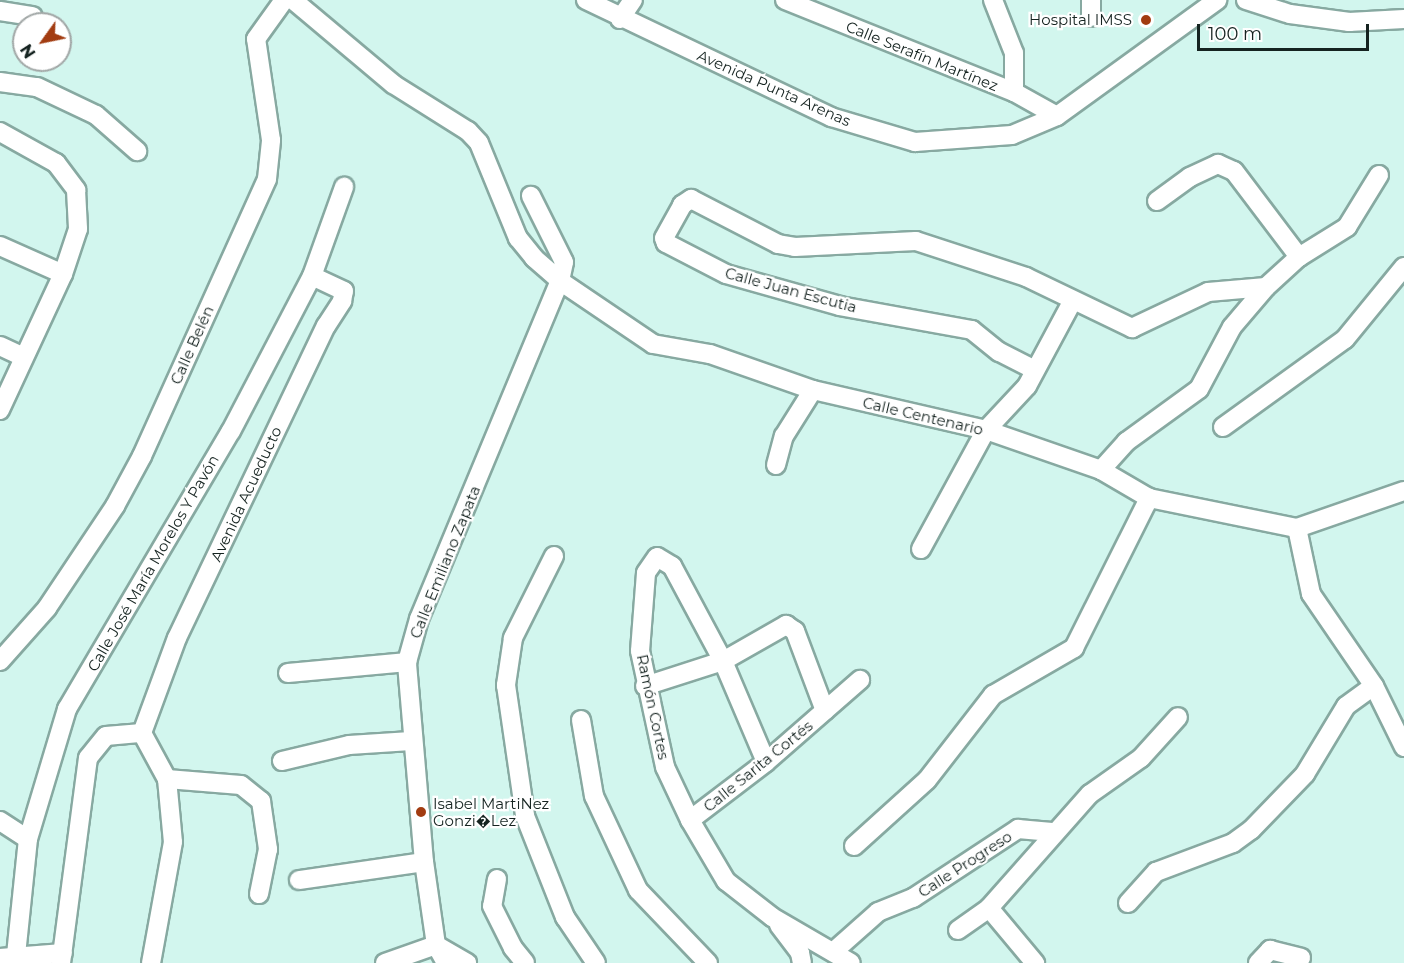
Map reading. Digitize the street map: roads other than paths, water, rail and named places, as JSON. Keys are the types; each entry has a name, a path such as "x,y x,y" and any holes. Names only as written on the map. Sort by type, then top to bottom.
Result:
{"street":[{"name":"Calle Belén","path":"0,661 47,608 115,506 142,456 267,179 271,140 256,39 284,0"},
{"name":"Calle Centenario","path":"293,0 393,84 468,131 479,143 518,237 560,281 653,344 710,354 813,390 986,430 1101,470 1149,498 1297,528"},
{"name":"Avenida Punta Arenas","path":"586,0 620,19 831,117 915,142 1012,135 1057,116 1193,7 1217,0"},
{"path":"620,19 633,0"},
{"name":"Calle Serafín Martínez","path":"785,0 805,5 1014,92 1057,116"},
{"path":"993,0 1014,53 1014,92"},
{"path":"1246,0 1290,14 1349,22 1404,19"},
{"path":"0,82 37,87 96,116 137,151"},
{"path":"0,132 56,163 76,190 78,229 63,274 0,410"},
{"path":"1157,201 1190,177 1218,164 1234,171 1299,257"},
{"path":"1101,470 1126,442 1198,389 1232,327 1266,287 1299,257 1347,227 1379,175"},
{"name":"Calle José María Morelos Y Pavón","path":"8,957 28,839 67,710 231,431 312,276 344,187"},
{"path":"531,195 564,262 560,281"},
{"name":"Calle Juan Escutia","path":"1033,369 999,352 972,330 840,306 726,274 666,243 664,238 682,205 691,199 778,244 795,247 916,241 1026,277 1072,302 1132,328 1208,292 1266,287"},
{"path":"0,246 63,274"},
{"path":"1223,427 1346,339 1404,267"},
{"name":"Avenida Acueducto","path":"142,733 177,638 326,326 342,301 344,291 312,276"},
{"name":"Calle Emiliano Zapata","path":"446,963 436,945 424,862 411,741 407,662 419,619 560,281"},
{"path":"921,549 986,430 1027,386 1033,369 1072,302"},
{"path":"0,346 24,357"},
{"path":"776,465 784,436 813,390"},
{"path":"1404,491 1297,528 1311,594 1374,686 1404,747"},
{"path":"854,846 927,780 993,695 1074,648 1149,498"},
{"path":"554,556 513,638 506,685 525,816 565,917 597,963"},
{"name":"Ramón Cortes","path":"766,762 723,661 672,566 657,557 646,573 641,624 645,686 665,767 690,820 726,881 772,917"},
{"path":"645,686 723,661 786,625 791,626 825,711"},
{"path":"288,673 407,662"},
{"name":"Calle Sarita Cortés","path":"690,820 766,762 860,680"},
{"path":"1128,903 1156,872 1233,843 1251,830 1305,774 1346,706 1374,686"},
{"path":"1052,832 1090,794 1142,758 1178,717"},
{"path":"581,720 594,796 638,890 708,963"},
{"path":"8,957 62,958 88,758 106,736 142,733 167,779 173,842 151,963"},
{"path":"282,761 349,745 411,741"},
{"path":"167,779 241,785 261,801 268,849 259,894"},
{"path":"0,821 28,839"},
{"name":"Calle Progreso","path":"832,952 878,912 913,898 1018,829 1052,832"},
{"name":"Calle Progreso","path":"958,930 989,908 1052,832"},
{"path":"299,880 424,862"},
{"path":"497,879 492,906 513,948 525,963"},
{"path":"989,908 1035,963"},
{"path":"772,917 851,963"},
{"path":"772,917 800,953 802,963"},
{"path":"385,963 436,945 468,963"},
{"path":"1258,963 1270,950 1301,957"}],"place":[{"name":"Hospital IMSS","path":"1146,20"},
{"name":"Isabel MartiNez Gonzi�Lez","path":"421,812"}]}
